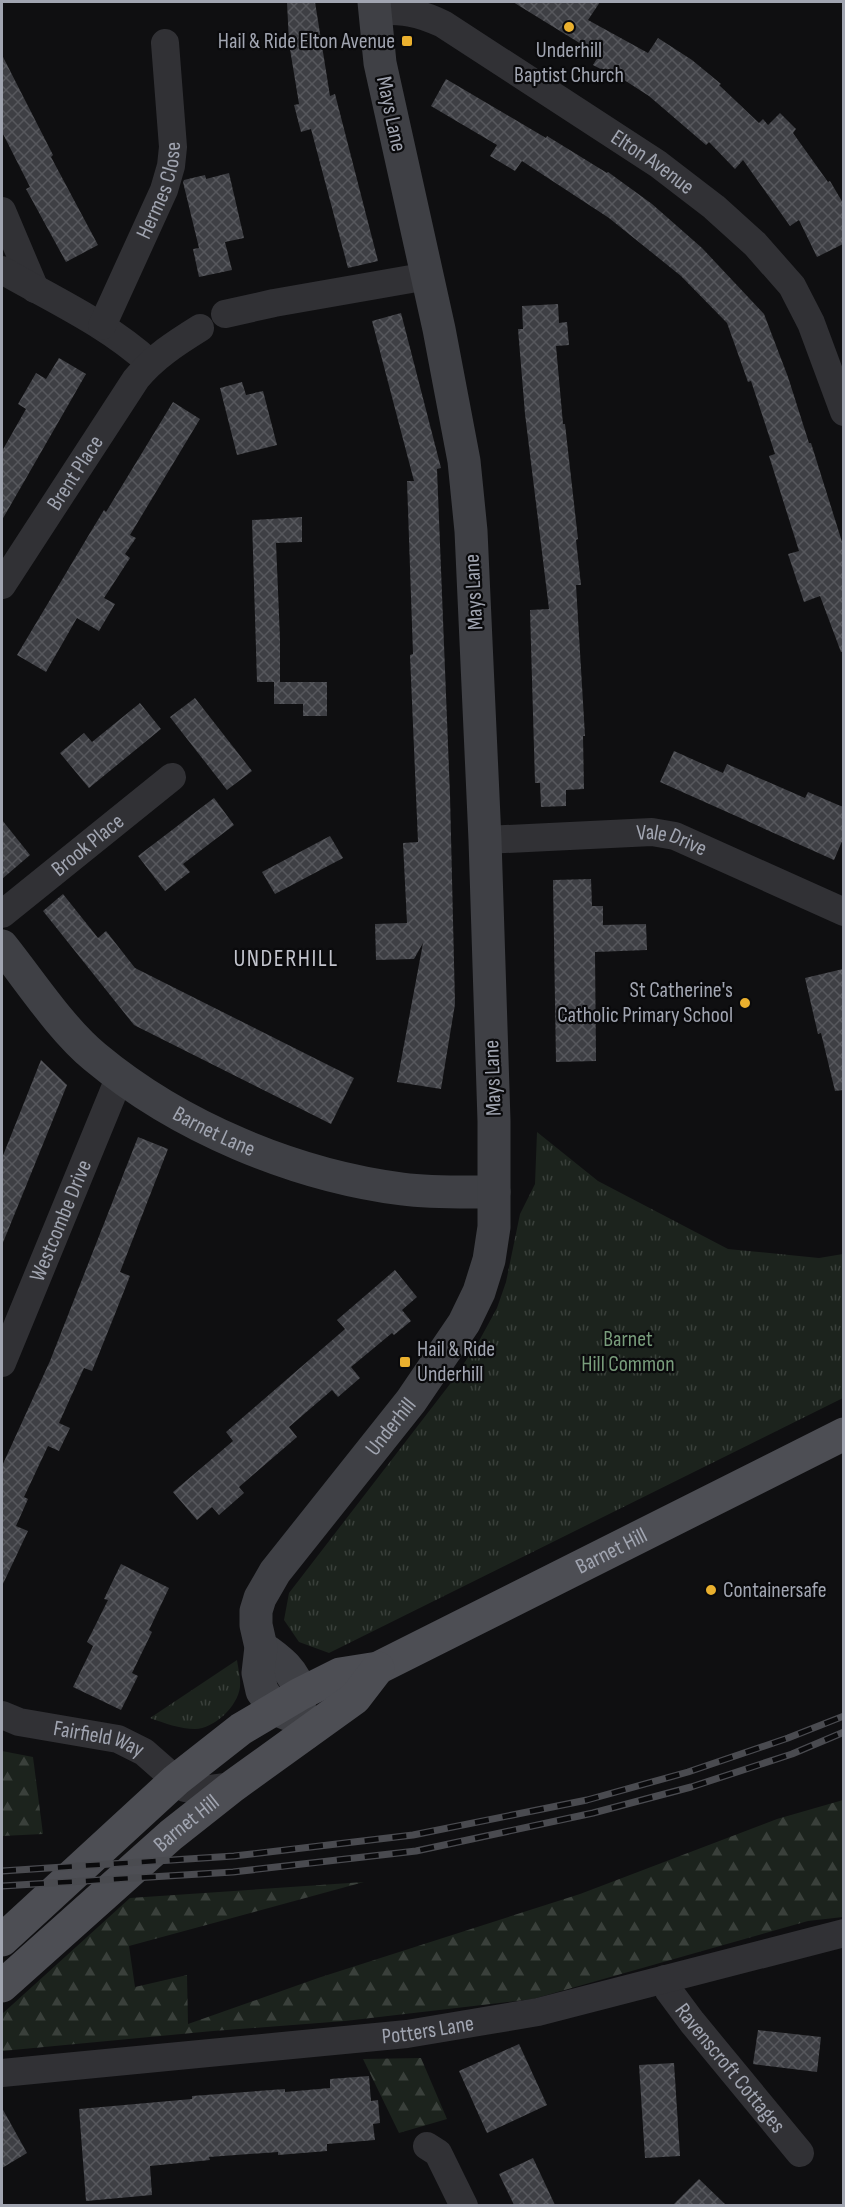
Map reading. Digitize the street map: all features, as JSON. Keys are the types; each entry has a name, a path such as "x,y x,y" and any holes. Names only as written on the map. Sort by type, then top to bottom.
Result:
{"main road":[{"name":"Barnet Hill","path":"2,1940 241,1729 355,1698 378,1668 843,1434"},
{"name":"Barnet Hill","path":"2,1986 171,1835 233,1786 295,1713"}],"street":[{"name":"Mays Lane","path":"374,6 382,73 453,396 465,472 471,531 485,840 494,1121 494,1192"},
{"name":"Elton Avenue","path":"374,6 422,14 443,24 658,164 714,207 755,244 792,286 811,323 843,412"},
{"name":"Hermes Close","path":"102,326 164,190 171,166 173,147 165,43"},
{"path":"2,211 35,290"},
{"path":"2,270 102,326 129,344 150,363"},
{"path":"225,314 428,276"},
{"name":"Brent Place","path":"2,585 124,397 150,363 174,343 200,328"},
{"name":"Brook Place","path":"2,914 172,777"},
{"name":"Vale Drive","path":"485,840 652,832 675,836 843,912"},
{"name":"Barnet Lane","path":"2,945 72,1034 94,1057 192,1123 270,1156 347,1178 403,1189 494,1192"},
{"name":"Westcombe Drive","path":"2,1363 120,1076"},
{"name":"Underhill","path":"295,1713 262,1690 258,1673 261,1647 256,1625 256,1611 260,1598 275,1572 411,1401 464,1323 479,1293 489,1260 494,1227 494,1192"},
{"name":"Fairfield Way","path":"2,1715 19,1722 118,1739 144,1752 180,1784"},
{"path":"171,1835 184,1802 180,1784 203,1790 233,1786"},
{"name":"Potters Lane","path":"2,2073 406,2034 538,2013 843,1933"},
{"name":"Ravenscroft Cottages","path":"665,1979 669,1991 692,2022 749,2088 800,2153"},
{"path":"427,2146 438,2153 464,2205"}],"green space":[{"name":"Barnet Hill Common","path":"537,1132 598,1181 728,1249 819,1258 843,1254 843,1398 329,1653 299,1642 284,1620 289,1593 450,1384 479,1341 497,1308 506,1282 520,1214 535,1184"},
{"path":"237,1660 240,1680 238,1694 230,1709 217,1721 195,1729 178,1727 150,1718"},
{"path":"2,1751 33,1757 43,1834 2,1836"},
{"path":"843,1800 843,1917 808,1921 533,1999 345,2021 2,2051 2,2014 130,1898 364,1882 129,1946 135,1987 187,1975 188,2024 318,1978 580,1894 777,1819"},
{"path":"421,2058 447,2119 399,2133 363,2059"}],"building":[{"path":"287,2 315,2 330,96 335,94 378,261 348,268 311,129 301,132 294,105 299,104 289,43"},
{"path":"513,2 600,2 588,20 648,53 658,38 692,60 721,84 719,85 759,123 763,119 768,125 780,113 796,129 793,133 828,182 830,181 843,203 843,244 817,257 799,220 790,226 743,160 735,169 709,142 706,145 649,96 621,78 593,65 599,55"},
{"path":"2,55 53,155 51,157 98,245 66,262 26,189 30,187 2,132"},
{"path":"446,79 608,172 652,204 702,248 764,314 788,377 809,443 811,443 843,545 843,652 841,652 820,596 804,602 788,554 799,551 769,456 775,454 751,381 748,382 727,323 681,276 609,218 522,161 515,171 490,156 497,145 431,106"},
{"path":"229,173 244,238 225,242 232,270 199,277 193,249 199,248 183,182 205,175 206,179"},
{"path":"558,304 559,323 567,322 569,345 556,346 563,424 565,424 578,539 576,540 581,585 576,585 585,736 583,736 584,789 566,790 566,806 541,807 540,783 535,783 530,610 549,609 525,414 518,329 523,329 522,306"},
{"path":"401,313 441,468 437,469 450,795 455,1004 441,1089 397,1082 423,943 414,959 376,960 375,924 407,923 403,843 418,842 410,655 413,654 407,481 414,481 372,321"},
{"path":"59,358 86,374 2,520 2,451 26,409 18,404 36,373 46,379"},
{"path":"242,382 246,395 263,391 277,445 237,455 220,388"},
{"path":"173,402 200,419 130,535 136,538 125,554 130,558 104,598 115,604 99,631 77,618 46,672 17,655 104,510 106,512"},
{"path":"302,517 302,542 276,543 280,682 327,682 327,716 303,716 303,704 274,704 274,682 257,682 252,520"},
{"path":"195,698 252,771 227,790 170,717"},
{"path":"140,703 161,729 89,788 60,753 84,733 92,742"},
{"path":"674,751 723,773 727,764 805,798 808,792 843,807 843,839 834,860 660,782"},
{"path":"214,798 234,825 183,864 190,872 165,891 138,856"},
{"path":"2,820 30,855 2,879"},
{"path":"330,836 343,858 275,894 262,872"},
{"path":"591,879 592,906 603,906 603,925 646,924 647,950 595,952 596,1061 556,1062 553,880"},
{"path":"63,894 98,938 106,931 135,968 354,1078 331,1124 134,1025 43,911"},
{"path":"843,969 843,1090 835,1091 821,1033 818,1034 805,978"},
{"path":"41,1060 67,1085 2,1245 2,1158"},
{"path":"138,1137 168,1149 120,1272 130,1276 92,1371 84,1368 59,1423 70,1428 59,1451 48,1446 24,1497 28,1499 16,1526 28,1531 2,1586 2,1466 50,1361"},
{"path":"395,1270 417,1297 402,1310 411,1321 394,1335 392,1333 351,1367 360,1378 338,1397 332,1390 289,1427 297,1437 239,1487 244,1493 219,1515 212,1507 197,1520 173,1492 233,1441 226,1432 345,1329 337,1320"},
{"path":"121,1564 169,1588 149,1630 152,1632 132,1673 138,1676 121,1710 73,1687 93,1646 87,1642 108,1600 104,1599"},
{"path":"758,2030 821,2037 817,2072 753,2064"},
{"path":"519,2044 547,2105 487,2133 459,2071"},
{"path":"674,2063 680,2156 645,2158 639,2065"},
{"path":"369,2076 371,2101 378,2100 380,2123 373,2124 375,2140 327,2144 327,2151 209,2157 210,2160 150,2166 152,2195 86,2201 79,2109 192,2099 192,2096 330,2088 330,2079"},
{"path":"2,2108 27,2153 2,2168"},
{"path":"533,2158 555,2205 514,2205 499,2174"},
{"path":"699,2179 726,2205 673,2205"}],"railway":[{"path":"2,1871 234,1856 413,1835 587,1800 688,1772 844,1716"},
{"path":"2,1886 233,1872 416,1851 593,1813 691,1787 792,1754 844,1732"}],"place":[{"name":"Underhill Baptist Church","path":"569,27"},
{"name":"Hail & Ride Elton Avenue","path":"407,41"},
{"name":"St Catherine's Catholic Primary School","path":"745,1003"},
{"name":"Hail & Ride Underhill","path":"405,1362"},
{"name":"Containersafe","path":"711,1590"}],"district":[{"name":"UNDERHILL","path":"286,958"}]}
